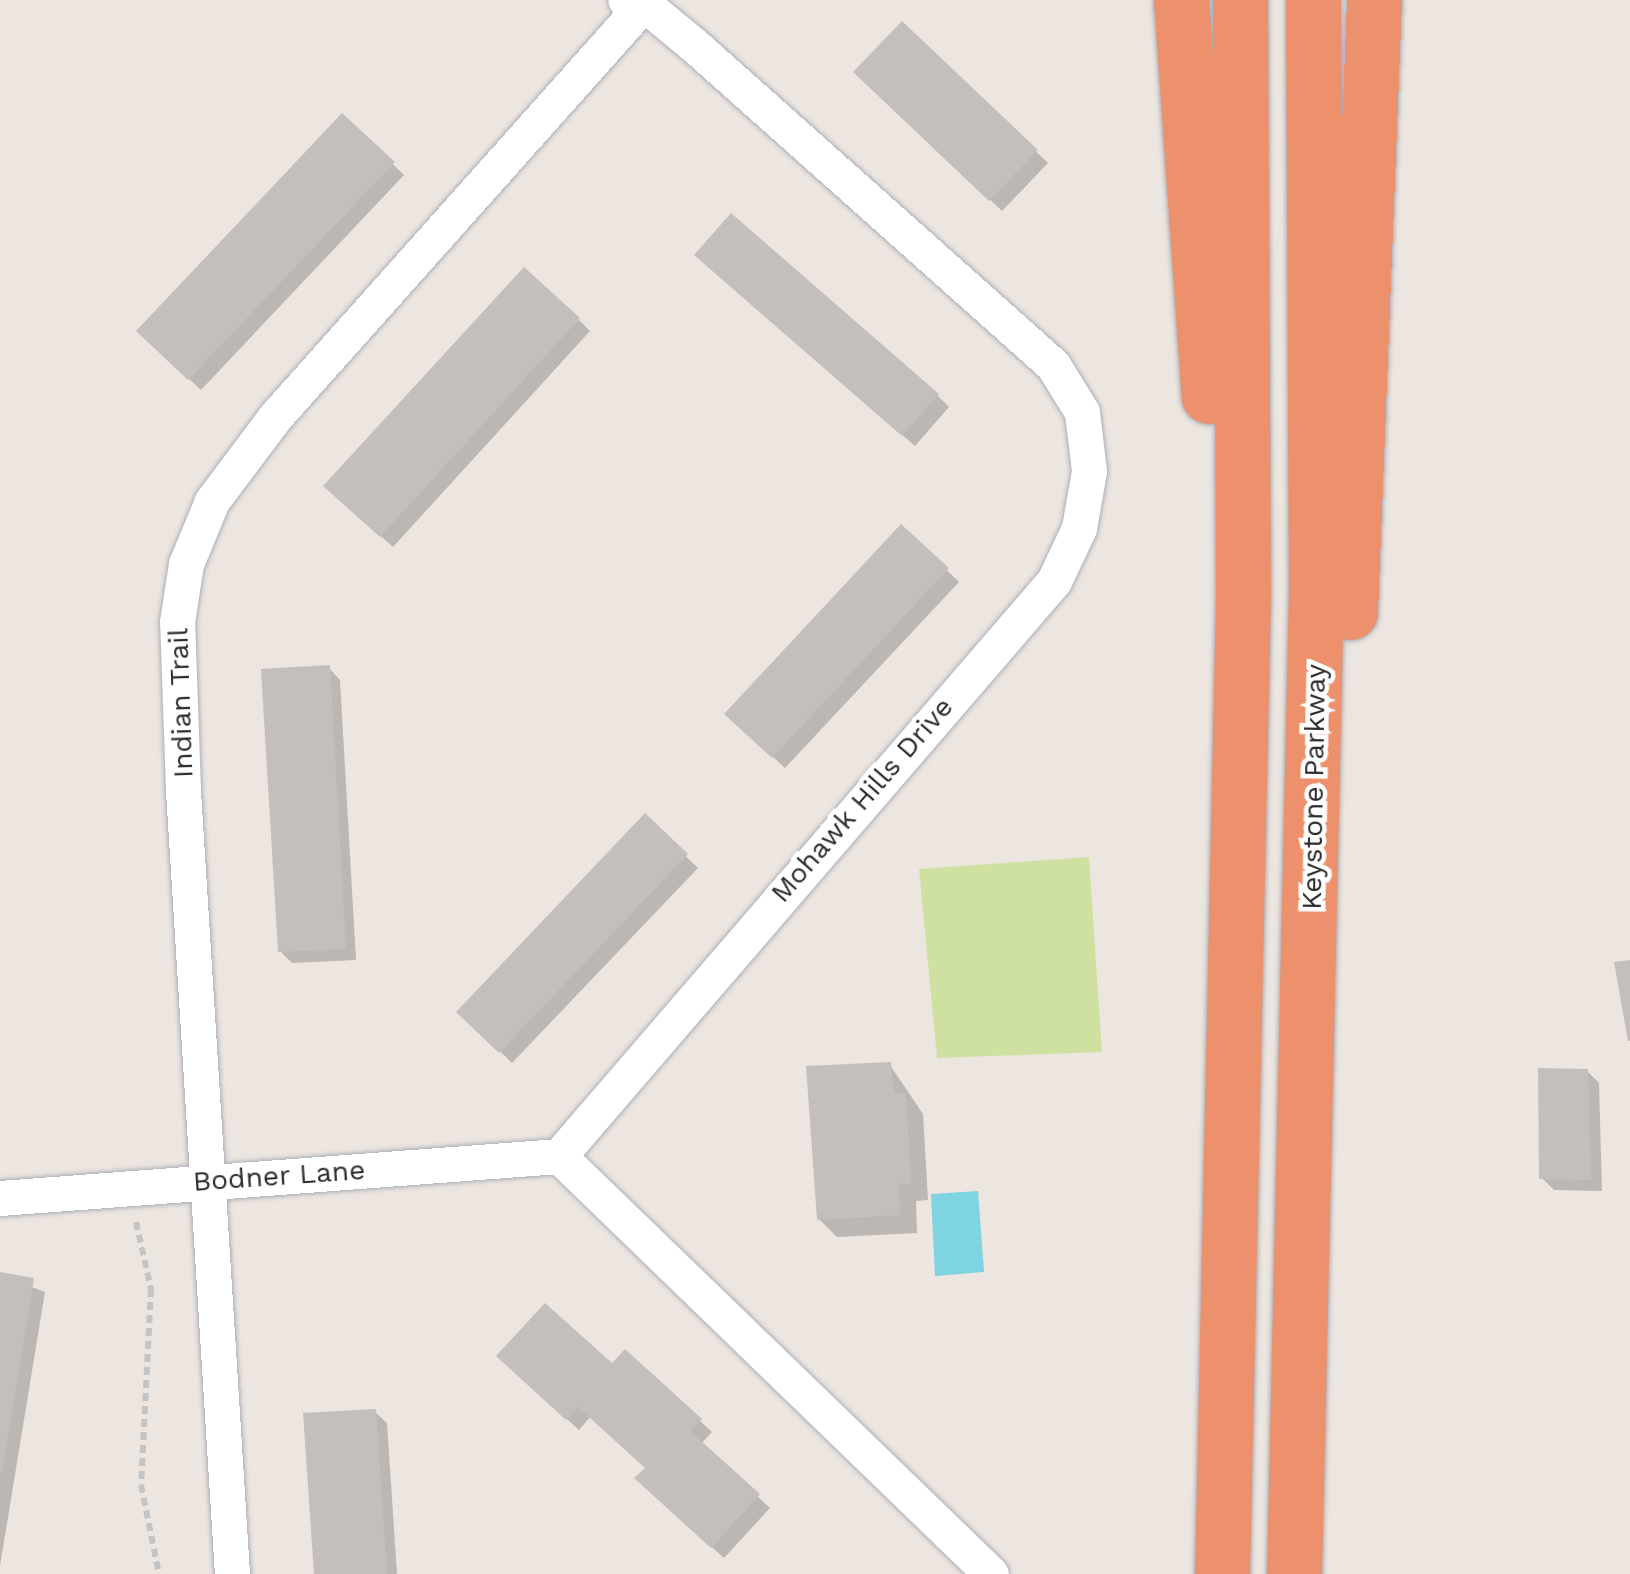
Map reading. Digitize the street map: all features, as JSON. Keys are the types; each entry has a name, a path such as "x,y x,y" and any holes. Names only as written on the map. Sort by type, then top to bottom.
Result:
{"highway":[{"path":"1182,0 1212,434 1236,1042"},
{"path":"1222,1574 1236,1042 1240,0"},
{"name":"Keystone Parkway","path":"1294,1574 1310,1048 1313,0"},
{"path":"1310,1048 1346,680 1374,0"}],"street":[{"name":"Mohawk Hills Drive","path":"559,1156 1054,581 1078,528 1089,471 1082,412 1053,365 640,1"},
{"name":"Indian Trail","path":"232,1574 211,1180 183,790 177,622 186,564 212,501 275,417 640,1"},
{"name":"Bodner Lane","path":"0,1198 559,1156"},
{"path":"559,1156 991,1574"}],"path":[{"path":"124,1188 150,1262 141,1485 159,1574"}],"green space":[{"path":"1089,857 1102,1052 937,1058 919,869"}],"water":[{"path":"978,1191 984,1272 935,1276 931,1194"}],"building":[{"path":"902,21 1038,150 989,201 853,72"},
{"path":"342,113 395,162 188,380 136,331"},
{"path":"731,213 939,394 902,436 694,255"},
{"path":"524,267 580,318 380,537 323,486"},
{"path":"901,524 949,568 772,758 724,714"},
{"path":"330,665 346,949 278,952 261,669"},
{"path":"645,813 688,854 499,1053 456,1012"},
{"path":"1630,960 1630,1041 1628,1041 1614,962"},
{"path":"891,1062 894,1094 906,1093 911,1183 899,1184 900,1215 817,1220 806,1066"},
{"path":"1538,1068 1588,1069 1591,1180 1539,1179"},
{"path":"0,1272 34,1278 2,1474 0,1474"},
{"path":"545,1303 612,1363 625,1349 702,1419 690,1431 760,1494 711,1548 634,1478 645,1468 578,1407 566,1420 496,1356"},
{"path":"376,1409 387,1574 314,1574 303,1413"}]}
